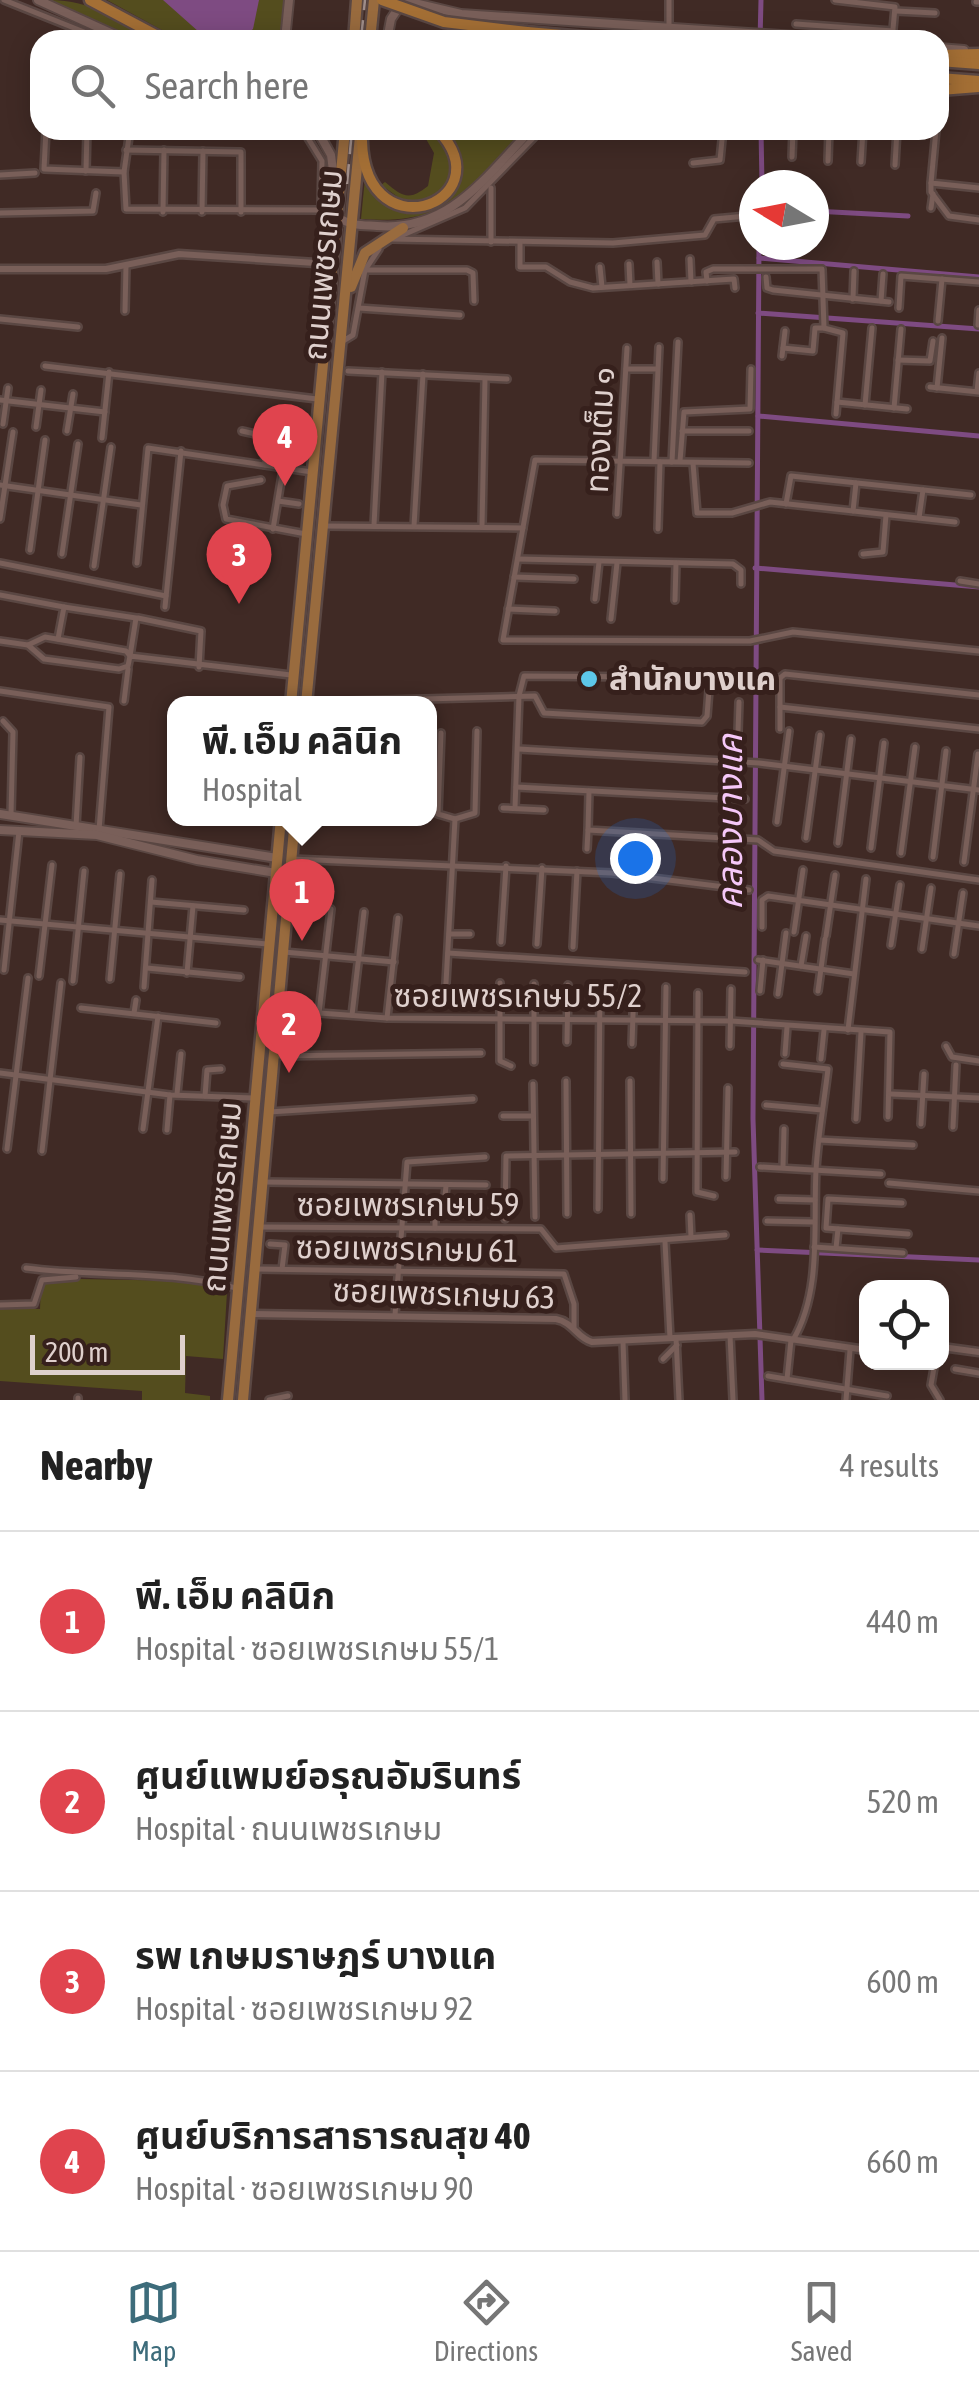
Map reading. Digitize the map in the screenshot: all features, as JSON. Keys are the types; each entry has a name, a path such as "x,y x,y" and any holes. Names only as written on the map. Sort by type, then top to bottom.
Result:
{"highway":[{"path":"90,0 148,30"},
{"path":"393,1 444,22 510,30"},
{"path":"949,54 979,52"},
{"path":"949,56 979,64"},
{"path":"949,80 979,87"},
{"path":"949,89 979,87"},
{"path":"362,140 364,166 378,193 404,208 433,204 452,187 457,170 454,150 446,140"}],"main road":[{"path":"38,0 98,30"},
{"path":"286,30 289,0"},
{"path":"355,30 357,0"},
{"path":"371,30 374,0"},
{"path":"389,30 395,10 393,1 461,14 736,30"},
{"path":"949,52 979,52"},
{"path":"322,140 332,162 336,214 352,224 404,228"},
{"name":"ถนนเพชรเกษม","path":"292,696 345,140"},
{"name":"ถนนเพชรเกษม","path":"307,696 360,140"},
{"path":"342,322 365,253 404,228 461,203 521,140"},
{"path":"344,149 350,161 359,150"},
{"path":"334,246 350,240"},
{"path":"0,814 292,859"},
{"path":"13,815 15,831"},
{"name":"ถนนเพชรเกษม","path":"228,1400 280,826"},
{"name":"ถนนเพชรเกษม","path":"243,1400 294,826"},
{"path":"0,830 97,835 197,860 290,875"},
{"path":"263,1023 278,1023"}],"street":[{"path":"4,0 92,30"},
{"path":"669,0 669,26"},
{"path":"835,0 892,5 896,11 894,30"},
{"path":"896,11 936,13"},
{"path":"796,24 880,30"},
{"path":"45,140 44,169 124,172"},
{"path":"86,171 87,140"},
{"path":"128,140 124,206 130,211 322,210 336,214"},
{"path":"309,140 322,160 322,210"},
{"path":"340,343 353,335 365,270 392,239 448,218 491,185 532,140"},
{"path":"694,162 720,160 722,140"},
{"path":"792,157 793,140"},
{"path":"828,161 829,140"},
{"path":"861,162 862,140"},
{"path":"895,164 896,140"},
{"path":"931,208 935,140"},
{"path":"126,150 241,152 241,212"},
{"path":"163,212 164,150"},
{"path":"202,212 203,151"},
{"path":"0,175 35,173"},
{"path":"932,183 979,188"},
{"path":"490,242 491,185"},
{"path":"0,213 93,212 96,193"},
{"path":"932,194 949,216 979,220"},
{"path":"392,239 613,243 705,235 714,219 739,217"},
{"path":"520,242 520,266 546,267 578,285 734,279 734,288"},
{"path":"0,269 91,270 179,254 332,264"},
{"path":"690,259 691,282"},
{"path":"657,262 658,284"},
{"path":"629,264 630,285"},
{"path":"124,310 126,265"},
{"path":"706,281 708,271 769,266 822,269 824,326"},
{"path":"600,267 602,287"},
{"path":"365,270 471,271 474,301"},
{"path":"853,298 854,271"},
{"path":"766,277 770,289 885,301 883,274"},
{"path":"899,308 901,276 979,282"},
{"path":"938,321 942,279"},
{"path":"359,308 460,315"},
{"path":"978,325 979,310"},
{"path":"0,319 78,327"},
{"path":"812,361 816,328 824,326 843,333 836,414"},
{"path":"865,405 872,328"},
{"path":"894,408 901,328"},
{"path":"782,356 785,331"},
{"path":"942,338 934,387 978,392 979,373"},
{"path":"898,360 930,361 933,341"},
{"path":"676,462 678,342"},
{"path":"658,347 658,528"},
{"name":"ทองเต็ม ๑","path":"618,514 627,348"},
{"path":"783,348 813,351"},
{"path":"45,366 320,400"},
{"path":"626,369 657,369"},
{"path":"676,462 682,415 687,410 750,409 752,369"},
{"path":"348,370 507,379"},
{"path":"102,438 110,372"},
{"path":"374,525 382,372"},
{"path":"414,526 423,374"},
{"path":"482,526 485,378"},
{"path":"3,424 3,401 8,388"},
{"path":"36,427 41,390"},
{"path":"67,431 73,394"},
{"path":"3,401 104,412"},
{"path":"837,402 907,409"},
{"path":"242,431 264,436 265,465"},
{"path":"682,431 749,431"},
{"path":"0,520 2,485 13,432"},
{"path":"30,550 45,440"},
{"path":"62,554 78,444"},
{"path":"94,566 111,447"},
{"path":"137,564 148,448 314,472"},
{"path":"165,607 180,451"},
{"path":"749,463 535,460 502,640 510,644 753,641 793,632 979,651"},
{"path":"693,463 695,512 786,504 954,522"},
{"path":"273,529 282,476"},
{"path":"786,504 791,476 972,495"},
{"path":"262,480 227,486 224,514 238,523 308,534"},
{"path":"853,512 856,482"},
{"path":"2,485 142,505"},
{"path":"919,518 922,490"},
{"path":"278,501 299,504"},
{"path":"863,554 883,552 886,515"},
{"path":"324,526 523,528"},
{"path":"518,559 733,564 741,570 741,584"},
{"path":"595,599 598,562"},
{"path":"0,563 166,596"},
{"path":"611,619 617,563"},
{"path":"675,600 676,563"},
{"path":"514,577 574,579"},
{"path":"960,582 979,584"},
{"path":"0,595 201,630 199,667"},
{"path":"58,638 64,607"},
{"path":"508,609 555,610"},
{"path":"124,701 136,618"},
{"path":"28,645 37,638 58,638 126,651 130,656 199,667 294,675"},
{"path":"0,641 28,645 44,659 119,670 128,666"},
{"path":"516,808 519,696 524,676 780,678 785,674 979,695"},
{"path":"437,699 538,697 544,713 702,722 707,716 710,677"},
{"path":"780,678 780,728"},
{"path":"0,692 110,707 99,830"},
{"path":"736,762 738,702"},
{"path":"780,707 979,729"},
{"path":"3,721 13,732 13,815"},
{"path":"441,733 438,814 455,819 474,813 478,731"},
{"path":"777,822 789,731"},
{"path":"806,838 820,735"},
{"path":"838,844 852,739"},
{"path":"871,848 884,742"},
{"path":"901,852 915,746"},
{"path":"518,749 755,763 976,790"},
{"path":"933,857 946,751"},
{"path":"964,862 978,754"},
{"path":"76,826 80,758"},
{"path":"516,788 745,799"},
{"path":"587,849 589,791"},
{"path":"503,808 544,810"},
{"path":"446,1001 455,819"},
{"path":"588,830 753,840 774,851 979,880"},
{"path":"4,970 15,831"},
{"path":"292,859 542,868 749,890"},
{"path":"39,976 52,865"},
{"path":"501,942 506,866"},
{"path":"537,944 542,868"},
{"path":"794,932 803,870"},
{"path":"74,982 84,871"},
{"path":"572,947 578,871"},
{"path":"110,979 120,874"},
{"path":"818,991 835,875"},
{"path":"848,1030 866,879"},
{"path":"144,987 152,880"},
{"path":"891,946 900,884"},
{"path":"922,949 931,888"},
{"path":"954,954 963,894"},
{"path":"762,927 764,897 979,926"},
{"path":"150,902 244,910"},
{"path":"187,973 194,906"},
{"path":"319,1013 331,909"},
{"path":"352,1016 364,912"},
{"path":"387,1018 398,918"},
{"path":"0,920 270,945"},
{"path":"778,994 786,933"},
{"path":"449,934 470,934"},
{"path":"802,966 806,936"},
{"path":"284,952 394,962"},
{"path":"448,954 744,972"},
{"path":"760,992 760,960 854,974"},
{"path":"147,968 240,977"},
{"path":"6,1149 28,978"},
{"path":"500,983 500,1061 511,1066"},
{"path":"42,1152 61,984"},
{"path":"534,984 534,1062"},
{"path":"567,1042 568,985"},
{"path":"598,1210 600,985"},
{"path":"632,1044 634,985"},
{"path":"663,1179 666,987"},
{"path":"730,1046 731,989"},
{"path":"698,993 696,1192 714,1196"},
{"path":"134,1014 136,1000"},
{"path":"81,1008 216,1022"},
{"name":"ซอยเพชรเกษม 55/2","path":"279,1010 387,1018 731,1021 861,1032"},
{"path":"143,1128 158,1016"},
{"path":"784,1054 786,1028"},
{"path":"821,1059 824,1030"},
{"path":"856,1119 861,1032 892,1033 888,1117"},
{"path":"946,1046 952,1057 979,1061"},
{"path":"274,1056 481,1053"},
{"path":"167,1130 182,1054"},
{"path":"783,1064 828,1068 807,1306 792,1340 786,1379"},
{"path":"953,1127 956,1065"},
{"path":"204,1096 207,1070 221,1070"},
{"path":"0,1074 147,1092 256,1098"},
{"path":"922,1124 924,1074"},
{"path":"566,1081 567,1214"},
{"path":"630,1081 630,1214"},
{"path":"533,1084 535,1217"},
{"path":"726,1177 728,1088"},
{"path":"891,1094 979,1098"},
{"path":"269,1112 472,1099"},
{"path":"766,1105 822,1110"},
{"path":"503,1116 532,1116"},
{"path":"783,1168 784,1129"},
{"path":"819,1140 913,1144"},
{"path":"505,1219 504,1157 735,1152"},
{"path":"395,1315 407,1162 486,1157"},
{"path":"760,1167 881,1174"},
{"path":"262,1182 486,1185"},
{"path":"889,1183 979,1191"},
{"path":"435,1228 436,1212 445,1203 446,1185"},
{"path":"826,1228 828,1198 902,1203"},
{"path":"779,1199 816,1200"},
{"path":"690,1215 691,1238"},
{"path":"767,1221 908,1234"},
{"name":"ซอยเพชรเกษม 59","path":"258,1227 541,1228 556,1248 724,1235"},
{"path":"836,1248 838,1229"},
{"path":"665,1242 679,1400"},
{"path":"270,1244 284,1246 282,1269"},
{"path":"814,1251 836,1248 903,1253"},
{"path":"26,1268 79,1276"},
{"name":"ซอยเพชรเกษม 61","path":"254,1269 559,1274 569,1282 574,1327"},
{"path":"0,1305 34,1304 42,1280 79,1276 191,1276 238,1288"},
{"name":"ซอยเพชรเกษม 63","path":"251,1314 556,1320 574,1327 588,1341 755,1334 859,1350"},
{"path":"730,1335 733,1400"},
{"path":"623,1340 625,1400"},
{"path":"663,1360 674,1340"},
{"path":"949,1348 979,1352"},
{"path":"846,1400 850,1350"},
{"path":"955,1369 979,1373"},
{"path":"934,1370 931,1385 940,1400"},
{"path":"768,1376 887,1396"},
{"path":"269,1400 288,1396"}],"shaded area":[{"path":"50,0 92,7 135,30 113,30"},
{"path":"107,0 285,0 282,30 162,30"},
{"path":"163,0 259,0 252,30 197,30"},
{"path":"427,140 515,140 475,186 446,206 415,217 361,219 365,178 412,211 434,206 449,196 408,204 381,185 385,182 406,195 416,194 428,186 434,153"},
{"path":"79,1279 189,1281 227,1292 223,1359 186,1356 185,1393 210,1396 210,1400 142,1400 142,1391 0,1381 0,1308 40,1309 41,1284"}],"waterway":[{"name":"คลองบางแค","path":"760,30 761,0"},
{"name":"คลองบางแค","path":"761,140 762,170"},
{"path":"829,212 908,216"},
{"name":"คลองบางแค","path":"759,260 753,1119 762,1400"},
{"path":"782,260 979,277"},
{"path":"758,313 979,329"},
{"path":"758,416 979,436"},
{"path":"755,568 979,587"},
{"path":"757,1250 979,1260"}],"railway":[{"path":"362,30 365,0"},
{"path":"347,184 351,140"}],"place":[{"name":"ศูนย์บริการสาธารณสุข 40","path":"285,486"},
{"name":"รพ เกษมราษฎร์ บางแค","path":"239,604"},
{"name":"สำนักบางแค","path":"589,679"},
{"name":"พี. เอ็ม คลินิก","path":"302,941"},
{"name":"ศูนย์แพมย์อรุณอัมรินทร์","path":"289,1073"}]}
